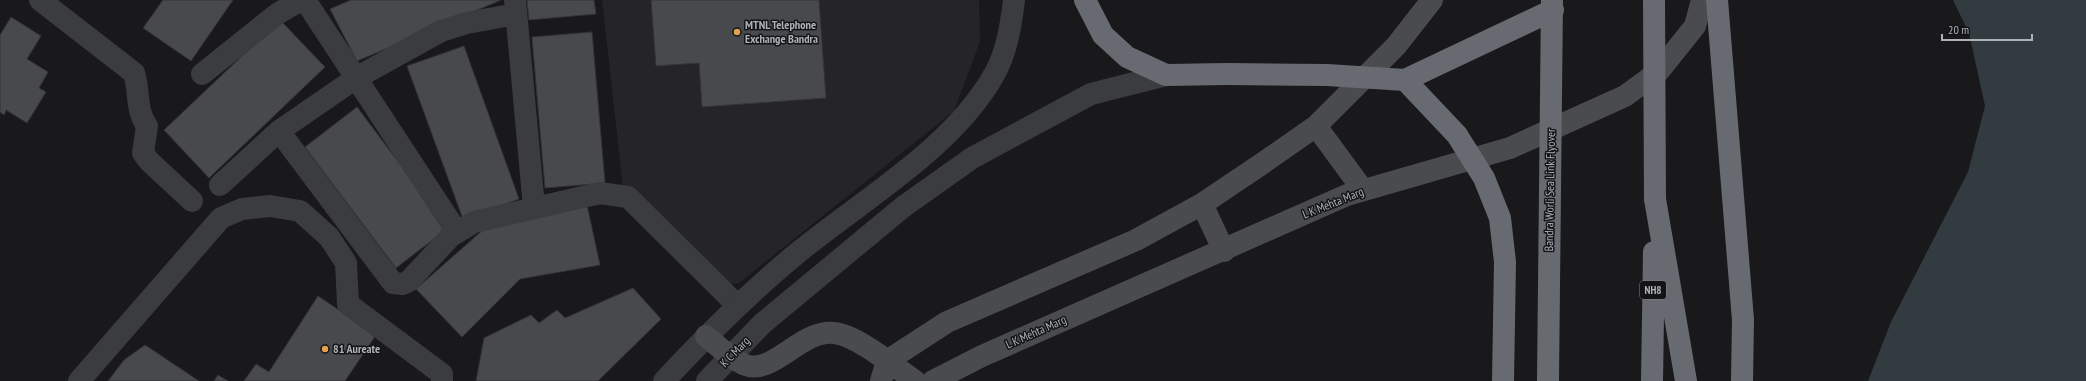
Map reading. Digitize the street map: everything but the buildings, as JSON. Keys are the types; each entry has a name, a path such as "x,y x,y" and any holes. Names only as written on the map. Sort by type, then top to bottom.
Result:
{"highway":[{"path":"1086,0 1103,35 1127,57 1166,75 1327,75 1405,80 1552,5"},
{"path":"1654,0 1655,199 1686,381"},
{"path":"1717,0 1743,320 1742,381"},
{"name":"Bandra Worli Sea Link Flyover","path":"1548,381 1552,5"},
{"path":"1405,80 1457,135 1484,178 1500,218 1505,262 1503,381"},
{"name":"NH8","path":"1652,381 1655,199"}],"main road":[{"path":"884,371 946,322 1136,240 1202,204 1316,126 1396,46 1432,0"},
{"name":"L K Mehta Marg","path":"933,381 990,353 1224,251 1347,195 1510,148 1625,96 1660,71 1695,26 1702,0"},
{"path":"1316,126 1363,190"},
{"path":"1202,204 1224,251"},
{"path":"706,336 743,364 753,367 762,366 804,340 819,333 834,333 858,342 884,371 915,381"}],"street":[{"path":"40,0 134,73 137,82 137,102 142,119 146,126 143,153 149,161 192,201"},
{"path":"202,74 277,14 301,0"},
{"path":"306,0 457,232"},
{"path":"664,381 737,305 796,254 919,160 965,115 995,72 1010,29 1014,0"},
{"path":"220,185 278,131 356,78 441,31 516,7 534,208"},
{"name":"K C Marg","path":"707,381 763,323 903,207 972,158 1091,94 1166,75"},
{"path":"278,131 393,282 403,284 409,281 451,236 474,222 600,193 628,197 737,305"},
{"path":"79,381 222,218 242,208 270,206 300,211 329,237 346,263 348,304 442,374 442,381"}],"shaded area":[{"path":"602,0 979,0 980,42 954,111 739,283 708,286 624,197"},
{"path":"1953,0 2086,0 2086,381 1868,381 1891,322 1968,172 1985,106 1969,33"}],"place":[{"name":"MTNL Telephone Exchange Bandra","path":"737,32"},
{"name":"81 Aureate","path":"325,349"}]}
